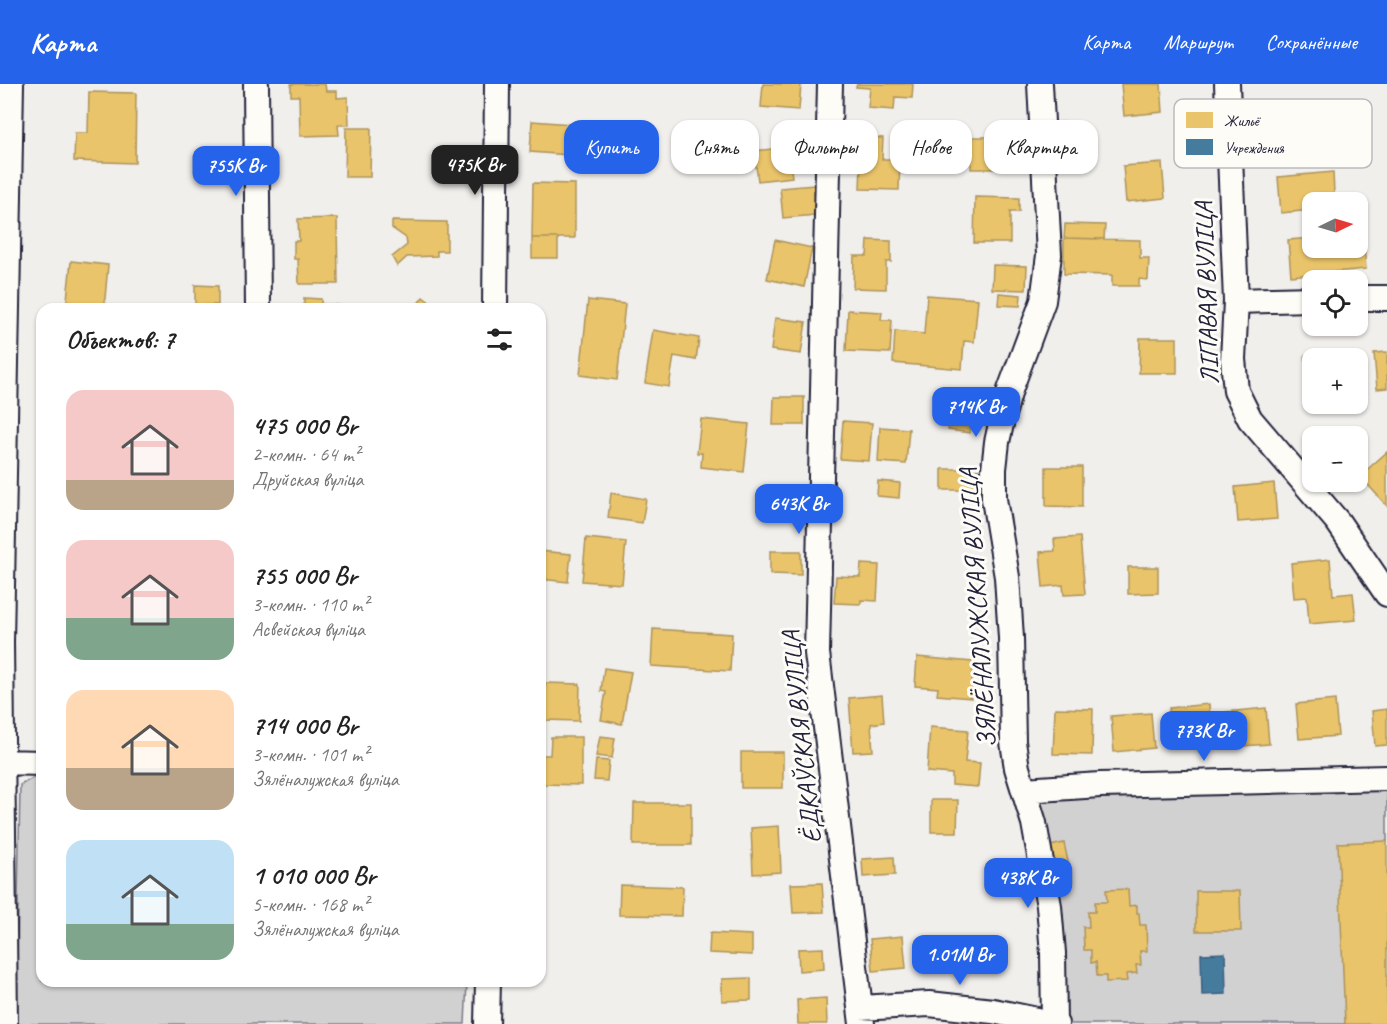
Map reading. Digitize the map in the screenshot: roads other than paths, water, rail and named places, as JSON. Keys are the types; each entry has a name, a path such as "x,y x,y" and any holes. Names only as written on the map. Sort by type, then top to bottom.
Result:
{"street":[{"path":"5,1024 1,630 11,84"},
{"path":"256,84 258,303"},
{"path":"495,303 497,84"},
{"name":"ЁДКАЎСКАЯ ВУЛІЦА","path":"830,84 817,652 861,1016"},
{"name":"ЗЯЛЁНАЛУЖСКАЯ ВУЛІЦА","path":"1040,84 1049,255 1047,278 1043,301 1003,415 994,468 994,499 1007,577 1013,742 1017,768 1034,823 1049,906 1055,1024"},
{"name":"ЛІПАВАЯ ВУЛІЦА","path":"1227,84 1228,99"},
{"name":"ЛІПАВАЯ ВУЛІЦА","path":"1230,168 1236,301 1233,359 1236,391 1250,419 1338,522 1387,594"},
{"path":"1368,298 1387,298"},
{"path":"1236,301 1302,299"},
{"path":"2,762 36,763"},
{"path":"1024,790 1100,785 1387,778"},
{"path":"487,1024 488,987"},
{"path":"861,1016 929,1004 993,1011 1019,1020 1055,1024"}]}
